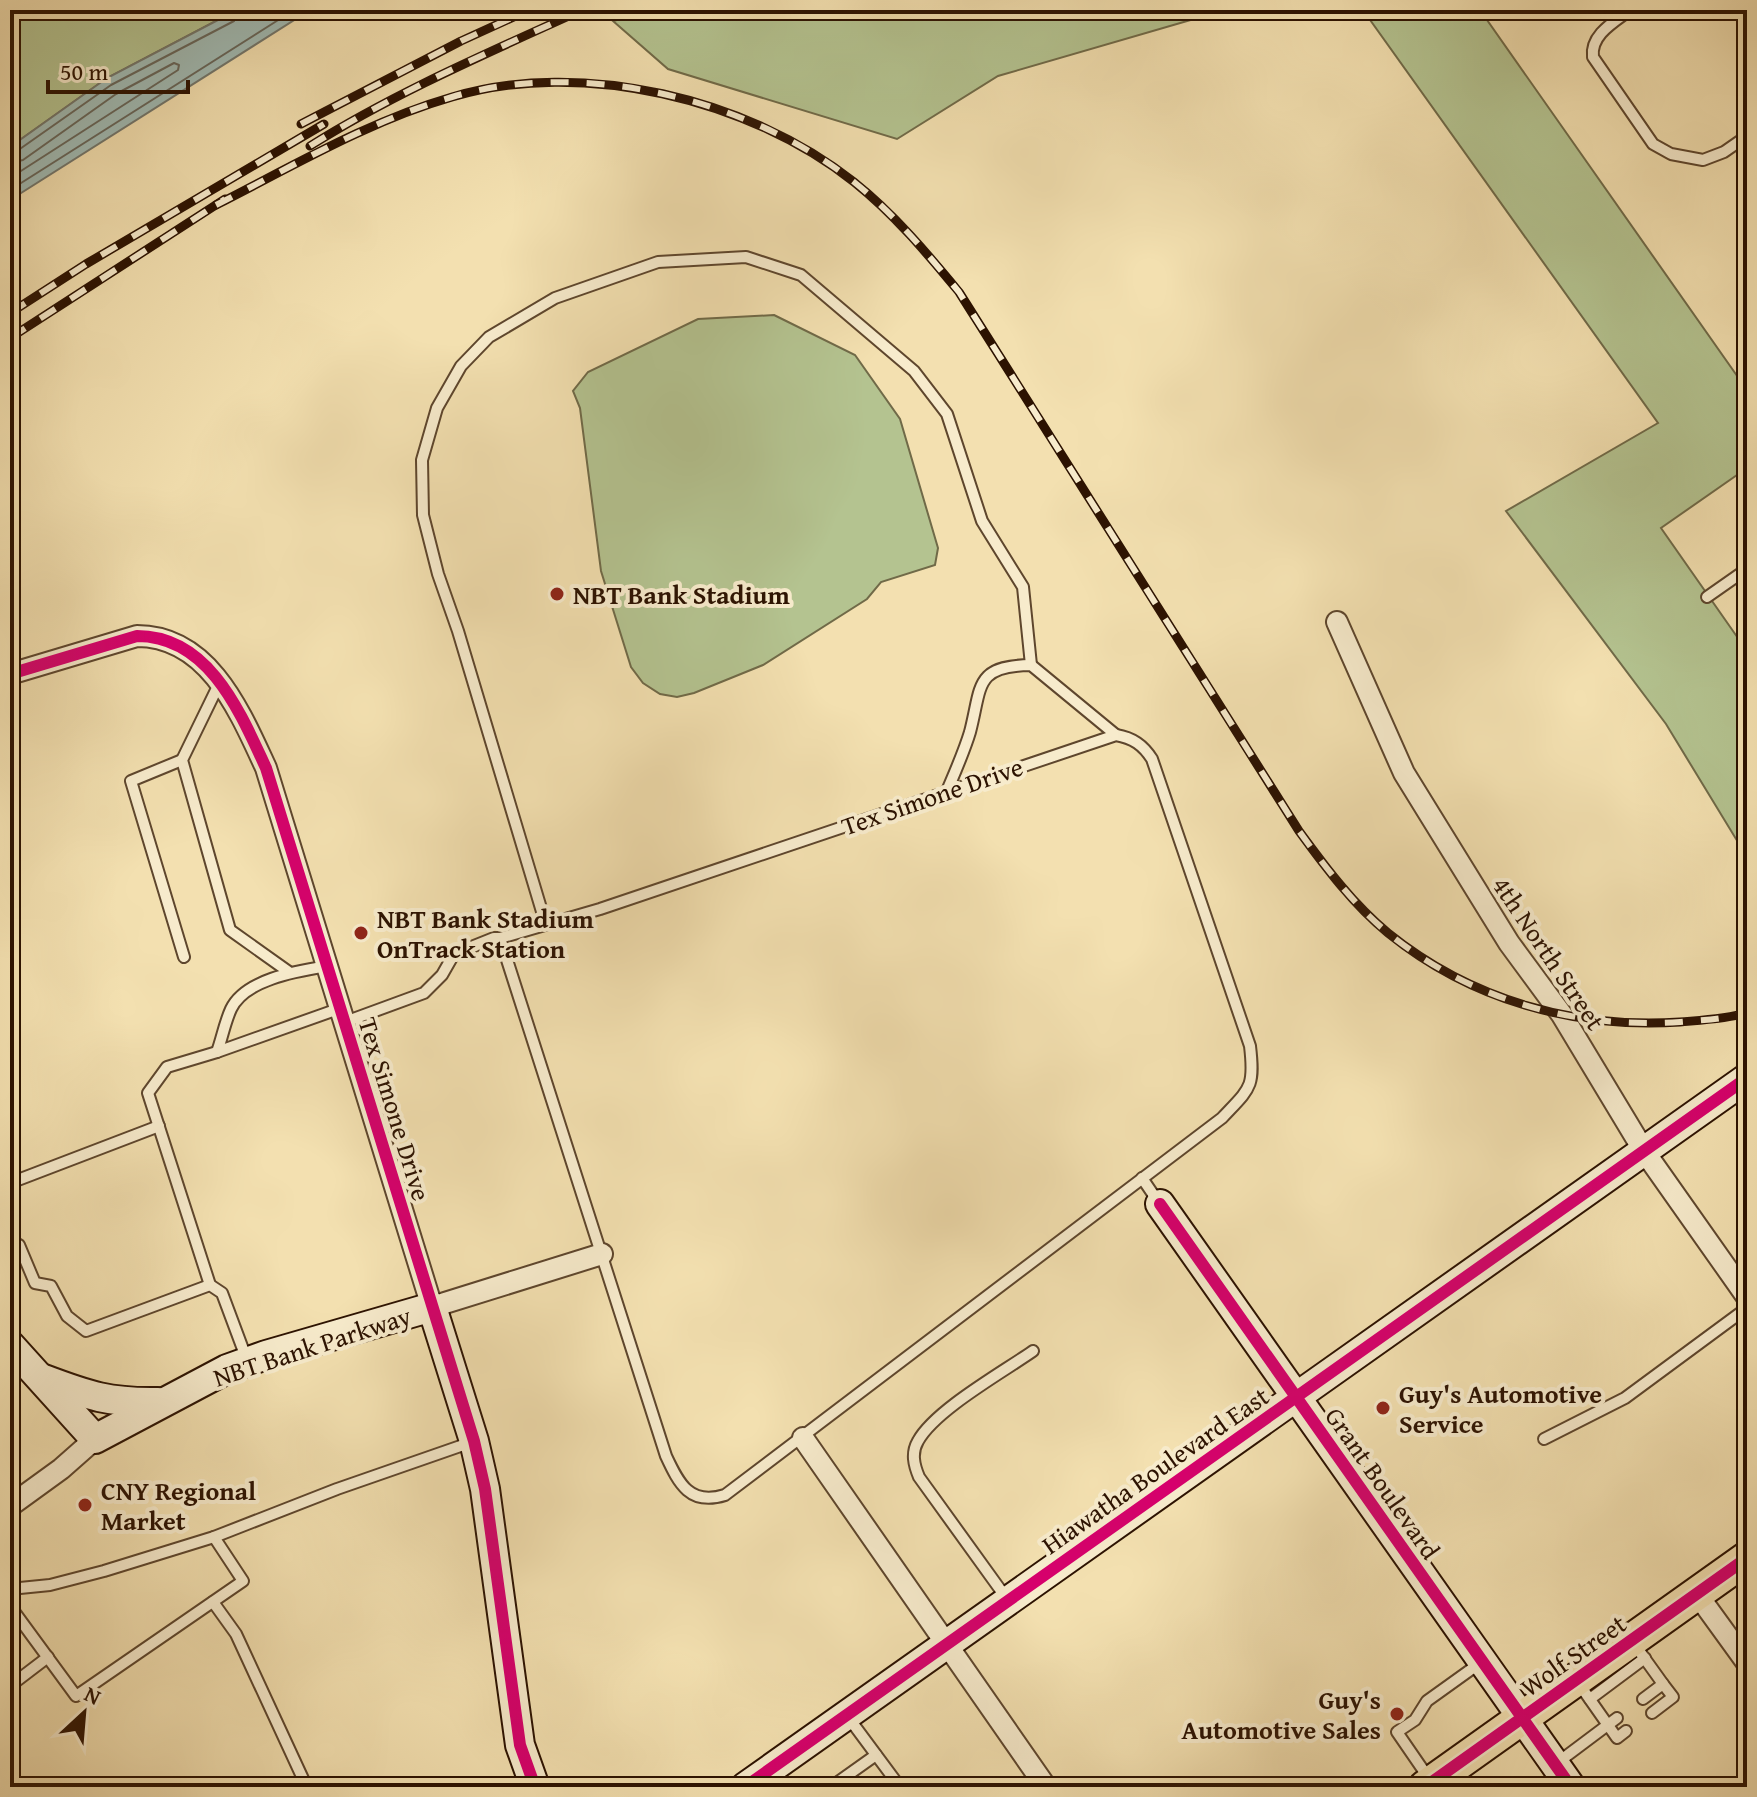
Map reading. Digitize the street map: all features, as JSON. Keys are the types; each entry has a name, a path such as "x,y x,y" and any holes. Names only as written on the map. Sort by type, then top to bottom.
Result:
{"main road":[{"name":"Wolf Street","path":"1428,1784 1522,1718 1583,1690 1639,1649 1697,1594 1747,1558"}],"street":[{"name":"4th North Street","path":"1337,622 1404,773 1509,943 1562,1015 1644,1151 1747,1297"},
{"name":"Tex Simone Drive","path":"10,674 137,636 153,636 191,652 220,682 243,718 266,768 474,1441 485,1489 520,1745 535,1787"},
{"name":"Hiawatha Boulevard East","path":"745,1787 1747,1078"},
{"name":"Grant Boulevard","path":"1160,1204 1563,1776"},
{"name":"NBT Bank Parkway","path":"10,1345 95,1439 227,1369 602,1254"},
{"name":"NBT Bank Parkway","path":"39,1378 91,1397 121,1402 163,1402"},
{"path":"803,1438 1046,1787"},
{"path":"10,1506 61,1469 95,1439"},
{"path":"1697,1594 1747,1663"}],"lane":[{"path":"1630,10 1593,43 1593,57 1653,144 1671,154 1703,160 1724,152 1747,136"},
{"path":"546,925 438,574 423,515 422,460 437,408 461,366 489,337 555,298 658,262 746,257 801,275 914,371 947,414 982,521 1023,587 1031,665"},
{"path":"1707,597 1747,569"},
{"path":"500,938 666,1456 686,1490 712,1499 725,1495 1222,1118 1245,1094 1254,1075 1250,1046 1152,759 1145,748 1128,737 1116,735 1031,665 1003,666 980,684 969,735 947,791"},
{"path":"184,957 131,781 182,760 220,682"},
{"name":"Tex Simone Drive","path":"159,1126 148,1093 167,1067 424,993 442,975 454,954 494,938 546,925 1116,735"},
{"path":"182,760 230,930 289,972"},
{"path":"217,1052 232,1007 249,990 289,972 328,966"},
{"path":"10,1183 159,1126 210,1285 222,1293 247,1362"},
{"path":"1142,1178 1160,1204"},
{"path":"10,1241 19,1245 35,1283 51,1286 67,1316 86,1331 210,1285"},
{"path":"1544,1439 1625,1398 1747,1308"},
{"path":"1009,1600 919,1477 913,1456 916,1442 941,1415 1033,1351"},
{"path":"10,1589 50,1585 91,1575 214,1537 337,1489 474,1441"},
{"path":"10,1606 76,1696 243,1581 214,1537"},
{"path":"213,1602 236,1634 304,1781"},
{"path":"1639,1649 1673,1697 1652,1713"},
{"path":"10,1686 48,1657"},
{"path":"1428,1784 1397,1732 1415,1720 1427,1701 1482,1662"},
{"path":"1643,1699 1663,1684"},
{"path":"1583,1690 1613,1722 1617,1738 1626,1731"},
{"path":"846,1715 900,1787"},
{"path":"1563,1776 1613,1722"},
{"path":"831,1787 876,1755"}],"green space":[{"path":"10,10 237,10 107,78 10,147"},
{"path":"655,10 1225,10 998,76 897,139 668,69 613,21"},
{"path":"1363,10 1480,10 1747,390 1747,468 1661,528 1747,651 1747,857 1666,724 1506,511 1658,423"},
{"path":"774,315 855,355 900,419 938,548 935,565 881,582 867,599 763,665 694,693 677,697 660,694 643,683 631,667 601,571 580,408 573,391 588,372 698,319"}],"water":[{"path":"237,10 310,10 10,200 10,147 107,78"}],"railway":[{"path":"301,124 461,41 529,10"},
{"path":"310,146 410,90 582,10"},
{"path":"216,205 332,145 391,119 452,97 502,86 555,82 608,85 662,94 715,108 765,128 812,153 869,194 909,234 959,292 1299,831 1340,885 1375,922 1420,956 1454,976 1525,1005 1563,1015 1640,1023 1706,1020 1747,1013"},
{"path":"10,313 86,264 324,124"},
{"path":"10,338 225,199"}],"cycle path":[{"path":"10,674 137,636 162,639 184,649 203,663 219,681 256,746 266,768 474,1441 485,1489 520,1745 535,1787"},
{"path":"745,1787 1747,1078"},
{"path":"1160,1204 1571,1787"},
{"path":"1425,1787 1747,1558"}],"place":[{"name":"NBT Bank Stadium","path":"557,594"},
{"name":"NBT Bank Stadium OnTrack Station","path":"361,933"},
{"name":"Guy's Automotive Service","path":"1383,1408"},
{"name":"CNY Regional Market","path":"85,1505"},
{"name":"Guy's Automotive Sales","path":"1397,1714"}]}
